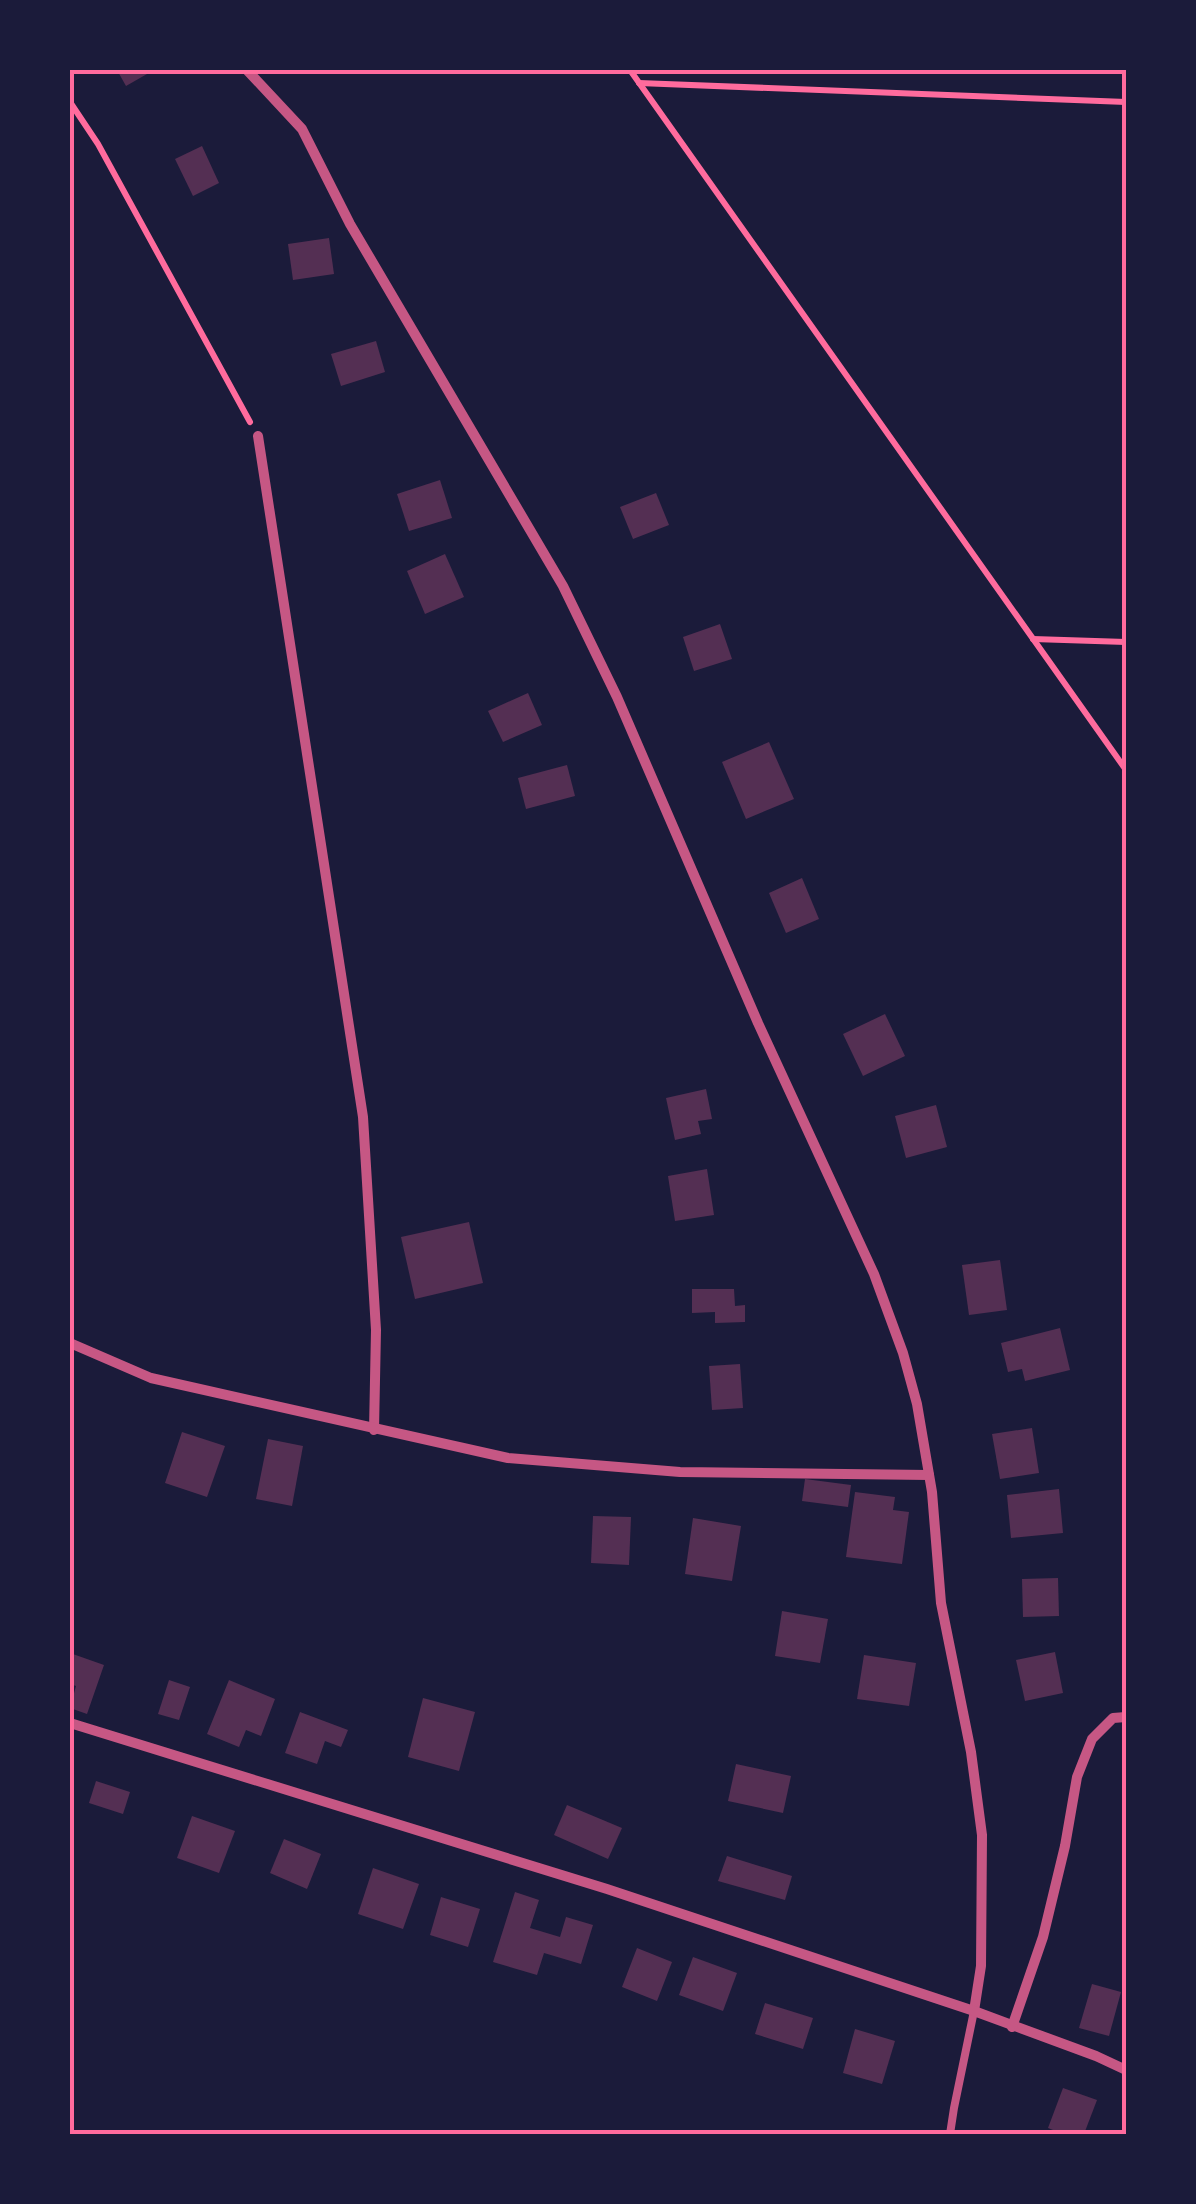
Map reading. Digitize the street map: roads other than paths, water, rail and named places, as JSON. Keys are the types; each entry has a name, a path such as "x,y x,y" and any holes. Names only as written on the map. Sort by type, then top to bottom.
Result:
{"street":[{"path":"247,70 302,129 350,224 563,586 618,698 751,1007 874,1274 912,1387 932,1492 942,1603 971,1752 982,1835 981,1966 974,2011"},
{"path":"258,436 363,1117 376,1330 374,1430"},
{"path":"70,1343 151,1378 508,1458 680,1472 929,1475"},
{"path":"1012,2026 1043,1937 1078,1777 1092,1739 1113,1718 1126,1717"},
{"path":"70,1723 607,1890 974,2011 1126,2070"}],"lane":[{"path":"950,2134 974,2011"}]}
